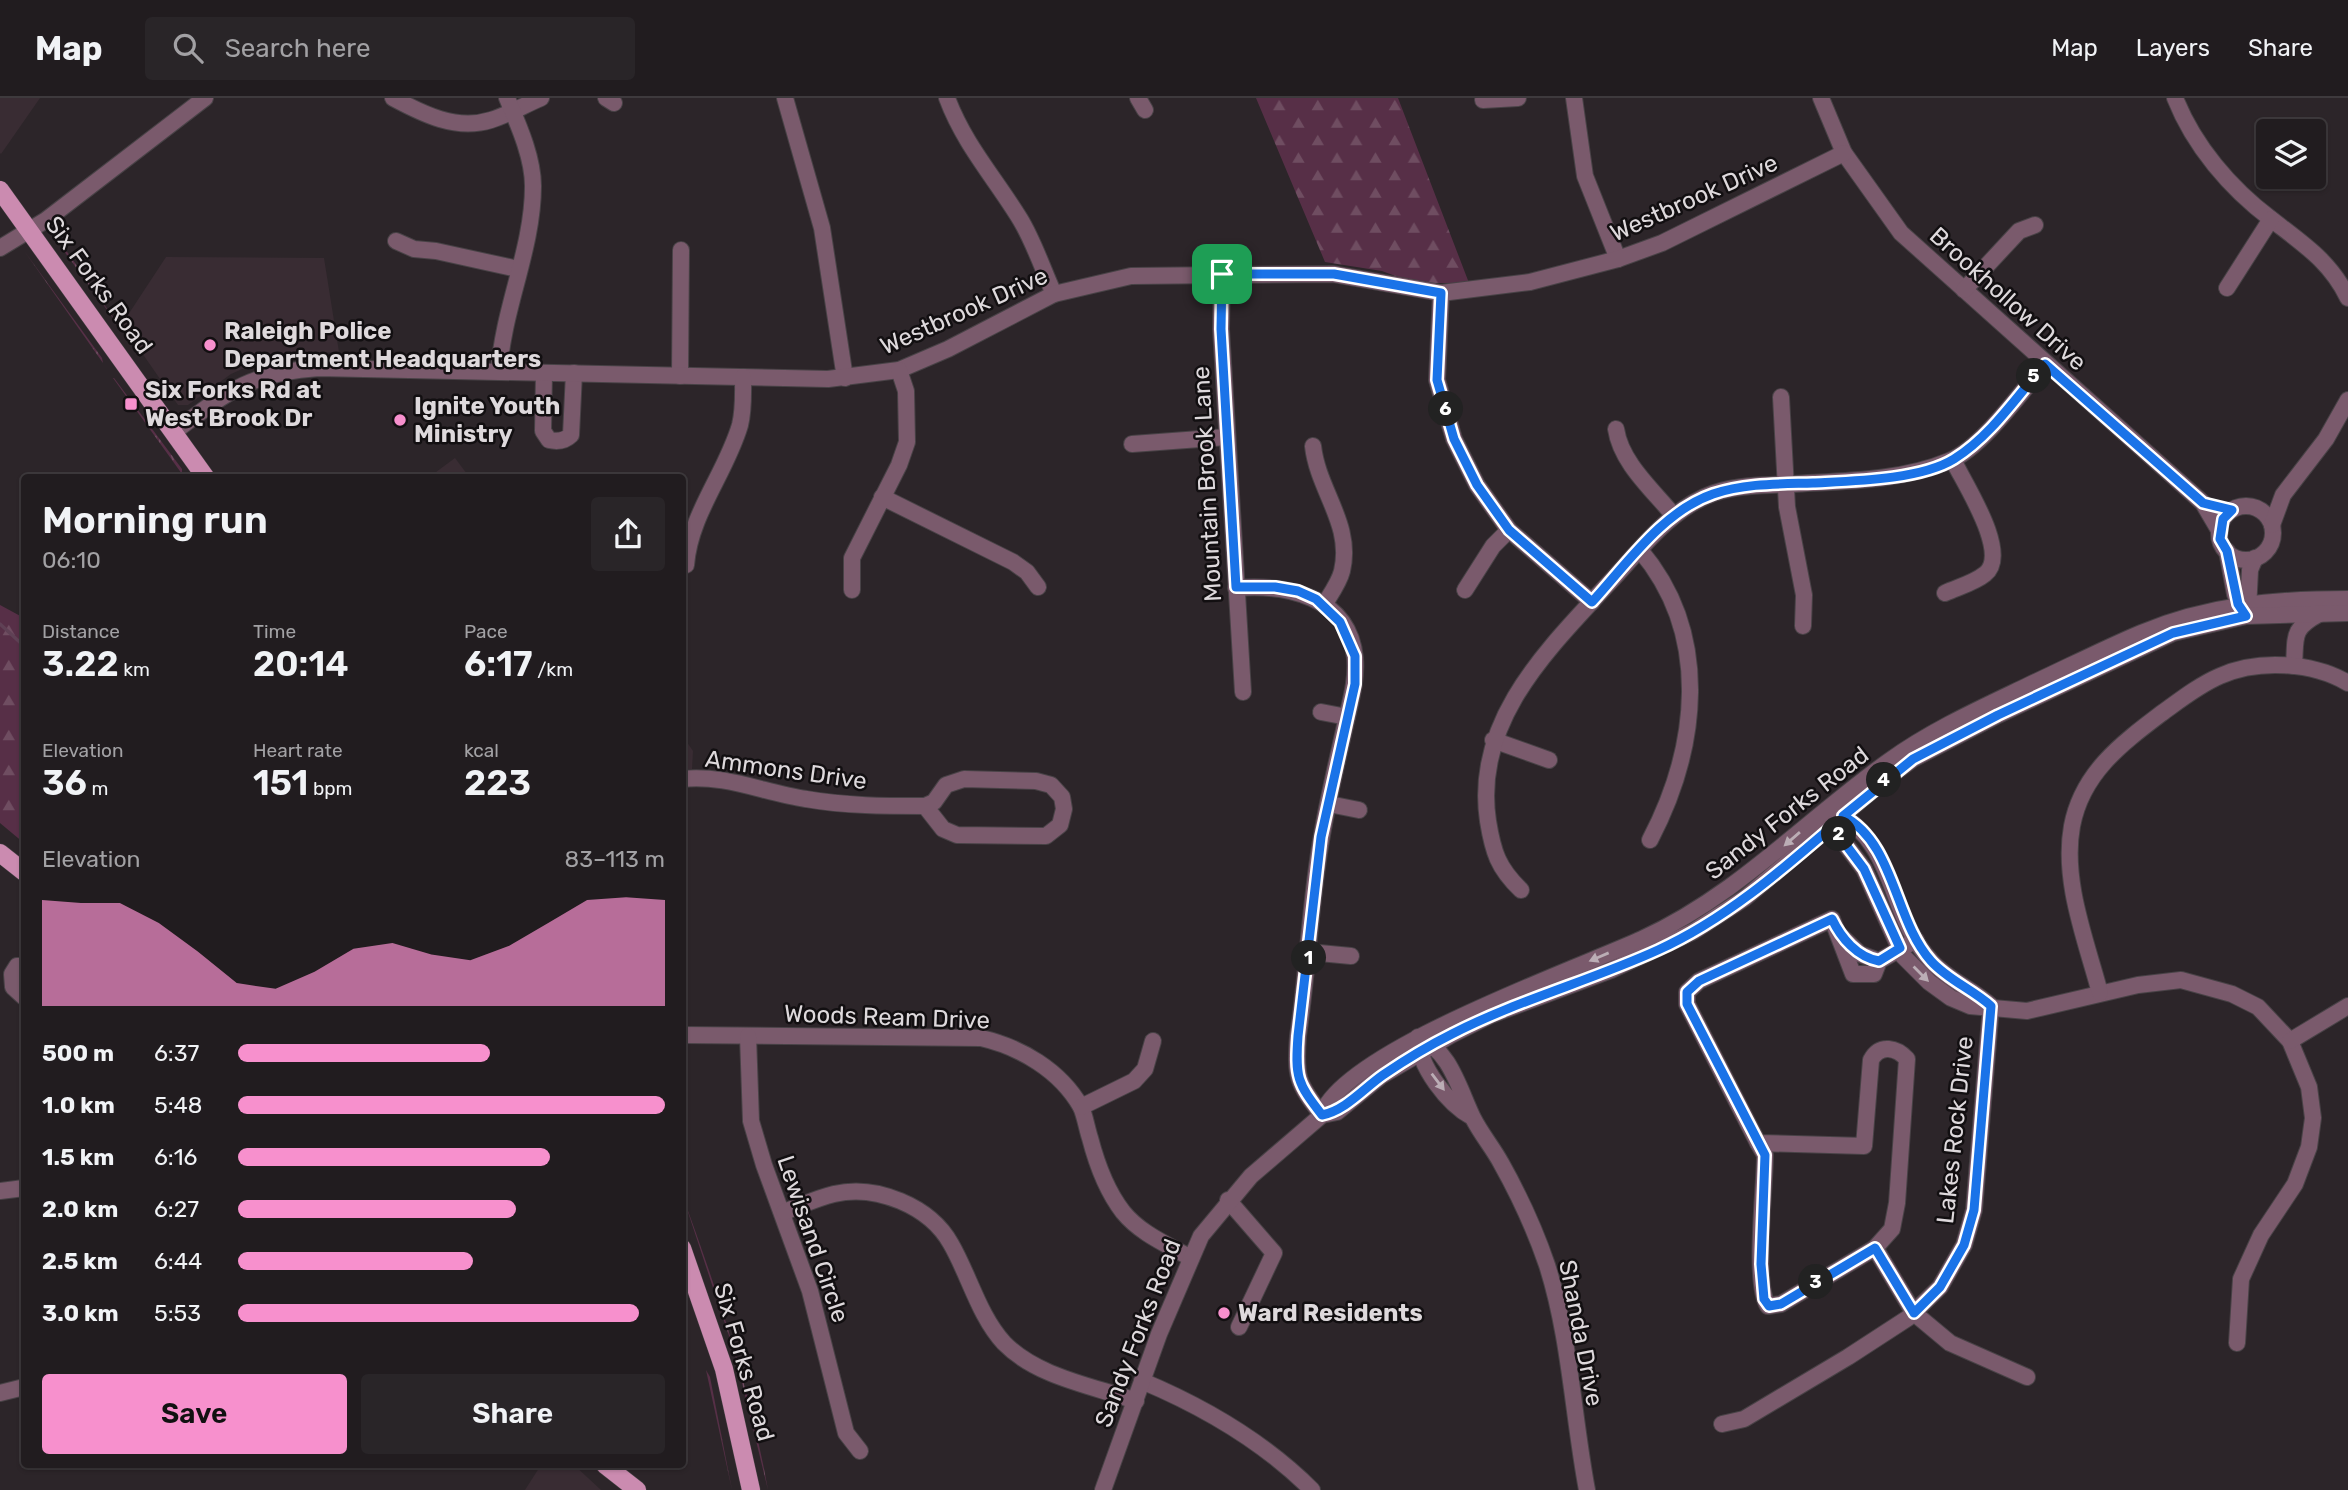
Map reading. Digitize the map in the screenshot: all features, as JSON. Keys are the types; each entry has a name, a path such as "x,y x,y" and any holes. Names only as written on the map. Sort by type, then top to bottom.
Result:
{"main road":[{"name":"Six Forks Road","path":"0,190 203,474"},
{"path":"0,853 21,870"},
{"name":"Six Forks Road","path":"686,1259 717,1345 746,1454 751,1490"},
{"path":"739,1490 746,1454"},
{"path":"610,1468 638,1490"}],"street":[{"path":"0,248 30,231 205,98"},
{"path":"393,98 438,120 449,122 491,120 510,104 541,98"},
{"path":"785,98 822,229 845,378"},
{"path":"947,98 955,121 978,161 1021,220 1054,294"},
{"path":"1483,100 1518,98"},
{"path":"1574,98 1585,176 1618,259"},
{"name":"Brookhollow Drive","path":"1821,98 1844,153 1901,233 2203,503 2229,553 2244,607"},
{"path":"2175,98 2190,129 2221,172 2271,219 2318,254 2332,270 2348,298"},
{"path":"499,372 505,320 530,222 533,183 510,104"},
{"name":"Westbrook Drive","path":"174,432 236,387 283,370 320,368 845,378 899,370 1054,294 1131,276 1334,274 1441,293 1530,282 1618,259 1698,226 1844,153"},
{"path":"2228,288 2271,219"},
{"path":"1964,290 2019,231 2035,225"},
{"path":"396,241 414,249 436,251 518,270"},
{"path":"680,376 681,250"},
{"name":"Mountain Brook Lane","path":"1222,274 1221,329 1243,692"},
{"path":"1441,293 1437,380 1454,439 1477,485 1509,530 1592,602"},
{"path":"1521,890 1503,873 1492,843 1484,794 1493,740 1516,692 1640,550 1674,516 1714,493 1748,486 1849,481 1908,473 1953,460 1997,422 2045,364"},
{"path":"852,590 852,558 900,465 907,442 906,390 899,370"},
{"path":"544,373 543,431 550,440 555,441 566,440 571,435 575,373"},
{"path":"686,565 690,536 727,459 741,422 743,377"},
{"path":"1782,397 1791,533 1805,608 1803,626"},
{"path":"2244,607 2250,570 2255,558 2272,541 2272,525 2283,495 2326,439 2348,400"},
{"path":"1616,429 1618,444 1625,457 1674,516"},
{"path":"1132,444 1227,438"},
{"path":"1313,446 1320,480 1342,524 1345,549 1341,574 1324,605"},
{"path":"1945,593 1987,573 1995,560 1993,544 1953,460"},
{"name":"Brookhollow Drive","path":"2203,503 2232,510 2255,508 2283,495"},
{"path":"883,497 1013,562 1027,572 1038,587"},
{"path":"2255,508 2272,525"},
{"path":"2220,532 2223,519 2232,510"},
{"path":"1465,590 1493,546 1509,530"},
{"path":"1640,550 1660,575 1679,613 1687,644 1690,694 1686,740 1677,777 1669,805 1650,840"},
{"path":"2229,553 2243,559 2255,558"},
{"path":"1236,587 1275,587 1298,591 1324,605 1340,622 1355,656 1355,684 1321,837 1296,1066 1300,1086 1322,1115"},
{"name":"Sandy Forks Road","path":"1434,1044 1491,1015 1611,970 1694,931 1745,898 1902,752 1959,719 2139,634 2194,614 2244,607 2348,599"},
{"name":"Sandy Forks Road","path":"2244,607 2275,613 2348,613"},
{"path":"2275,613 2296,632"},
{"path":"2294,666 2296,632 2302,623 2321,613"},
{"path":"2100,993 2069,859 2079,798 2088,782 2122,743 2180,700 2220,676 2257,666 2294,666 2333,674 2348,683"},
{"path":"1321,712 1347,717"},
{"path":"1493,740 1549,760"},
{"name":"Ammons Drive","path":"686,779 722,780 802,799 848,805 925,806"},
{"path":"964,779 1036,781 1051,785 1062,797 1064,809 1060,825 1046,836 957,835 943,829 925,806 934,802 946,785 964,779"},
{"path":"1329,804 1359,810"},
{"path":"1991,1006 1931,961 1916,940 1869,839 1856,822 1836,816 1840,837 1864,869 1903,957 1929,982 1951,998 1970,1006 2027,1011 2100,993 2181,980 2232,994 2258,1007 2290,1041 2309,1087 2313,1118 2309,1147 2295,1184 2261,1235 2243,1274 2237,1343"},
{"name":"Sandy Forks Road","path":"1103,1490 1189,1257 1228,1200 1322,1115 1337,1112 1418,1045 1680,920 1724,894 1836,816"},
{"path":"1758,1143 1864,1146 1871,1060 1874,1053 1887,1048 1899,1050 1907,1059 1897,1203 1892,1229 1875,1248 1781,1304 1769,1306 1764,1299 1761,1264 1765,1155 1758,1143 1687,1004 1687,992 1699,981 1832,919 1850,952 1879,961 1916,940"},
{"path":"1309,952 1351,956"},
{"path":"21,965 17,966 12,974 13,987 21,994"},
{"name":"Lakes Rock Drive","path":"1722,1424 1745,1419 1848,1357 1914,1313 1940,1287 1964,1245 1974,1210 1991,1006"},
{"path":"2290,1041 2348,1006"},
{"name":"Woods Ream Drive","path":"686,1035 981,1038 1004,1043 1032,1057 1054,1076 1081,1107 1096,1162 1108,1191 1125,1214 1150,1236 1189,1257"},
{"name":"Lewisand Circle","path":"748,1036 751,1121 764,1165 810,1291 846,1433 860,1451"},
{"path":"1081,1107 1134,1081 1145,1069 1153,1041"},
{"path":"1418,1045 1434,1044"},
{"name":"Shanda Drive","path":"1434,1044 1466,1100 1472,1117 1512,1184 1546,1264 1562,1332 1587,1490"},
{"name":"Shanda Drive","path":"1418,1045 1459,1110 1472,1117"},
{"path":"0,1191 21,1188"},
{"path":"783,1212 836,1194 870,1193 900,1201 924,1215 950,1241 979,1302 1003,1342 1039,1368 1136,1401"},
{"path":"1228,1200 1274,1253 1239,1327"},
{"path":"1875,1248 1914,1313 1950,1343 2027,1377"},
{"path":"1142,1381 1204,1412 1261,1446 1311,1490"},
{"path":"0,1393 21,1388"}],"shaded area":[{"path":"0,98 40,98 1,154 0,153"},
{"path":"166,257 324,258 339,352 288,354 265,359 231,374 188,405 178,405 122,324"},
{"path":"455,458 467,474 433,474"},
{"path":"686,741 693,751 692,769 686,769"},
{"path":"539,1468 577,1468 601,1490 525,1490"}],"green space":[{"path":"1256,98 1398,98 1469,283 1414,283 1382,271 1325,262"},
{"path":"63,246 127,337 61,247"},
{"path":"25,252 102,358 103,363"},
{"path":"113,378 182,469 182,474"},
{"path":"0,605 21,616 21,840 0,823"},
{"path":"686,1205 732,1342 761,1452 768,1490 735,1354"},
{"path":"706,1370 710,1377 732,1490"}],"waterway":[{"path":"0,624 21,643"}],"place":[{"name":"Raleigh Police Department Headquarters","path":"210,345"},
{"name":"Six Forks Rd at West Brook Dr","path":"131,404"},
{"name":"Ignite Youth Ministry","path":"400,420"},
{"name":"Ward Residents","path":"1224,1313"}],"route":[{"path":"1222,274 1334,274 1369,278 1414,291 1441,293 1437,380 1454,439 1477,485 1509,530 1592,602 1674,516 1714,493 1748,486 1849,481 1908,473 1953,460 1997,422 2045,364 2203,503 2232,510 2223,519 2220,539 2227,551 2238,604 2246,616 2173,633 1998,715 1913,759 1886,778 1843,816 1856,822 1869,839 1885,868 1916,940 1931,961 1991,1006 1974,1210 1964,1245 1940,1287 1914,1313 1875,1248 1781,1304 1769,1306 1764,1299 1761,1264 1765,1155 1687,1004 1687,992 1699,981 1832,919 1840,935 1860,954 1870,959 1879,961 1900,948 1864,869 1840,837 1835,824 1745,898 1694,931 1661,949 1491,1015 1451,1034 1381,1076 1337,1112 1322,1115 1300,1086 1296,1066 1298,1036 1321,837 1355,684 1355,656 1340,622 1316,599 1298,591 1275,587 1236,587 1221,329 1222,274"}]}
